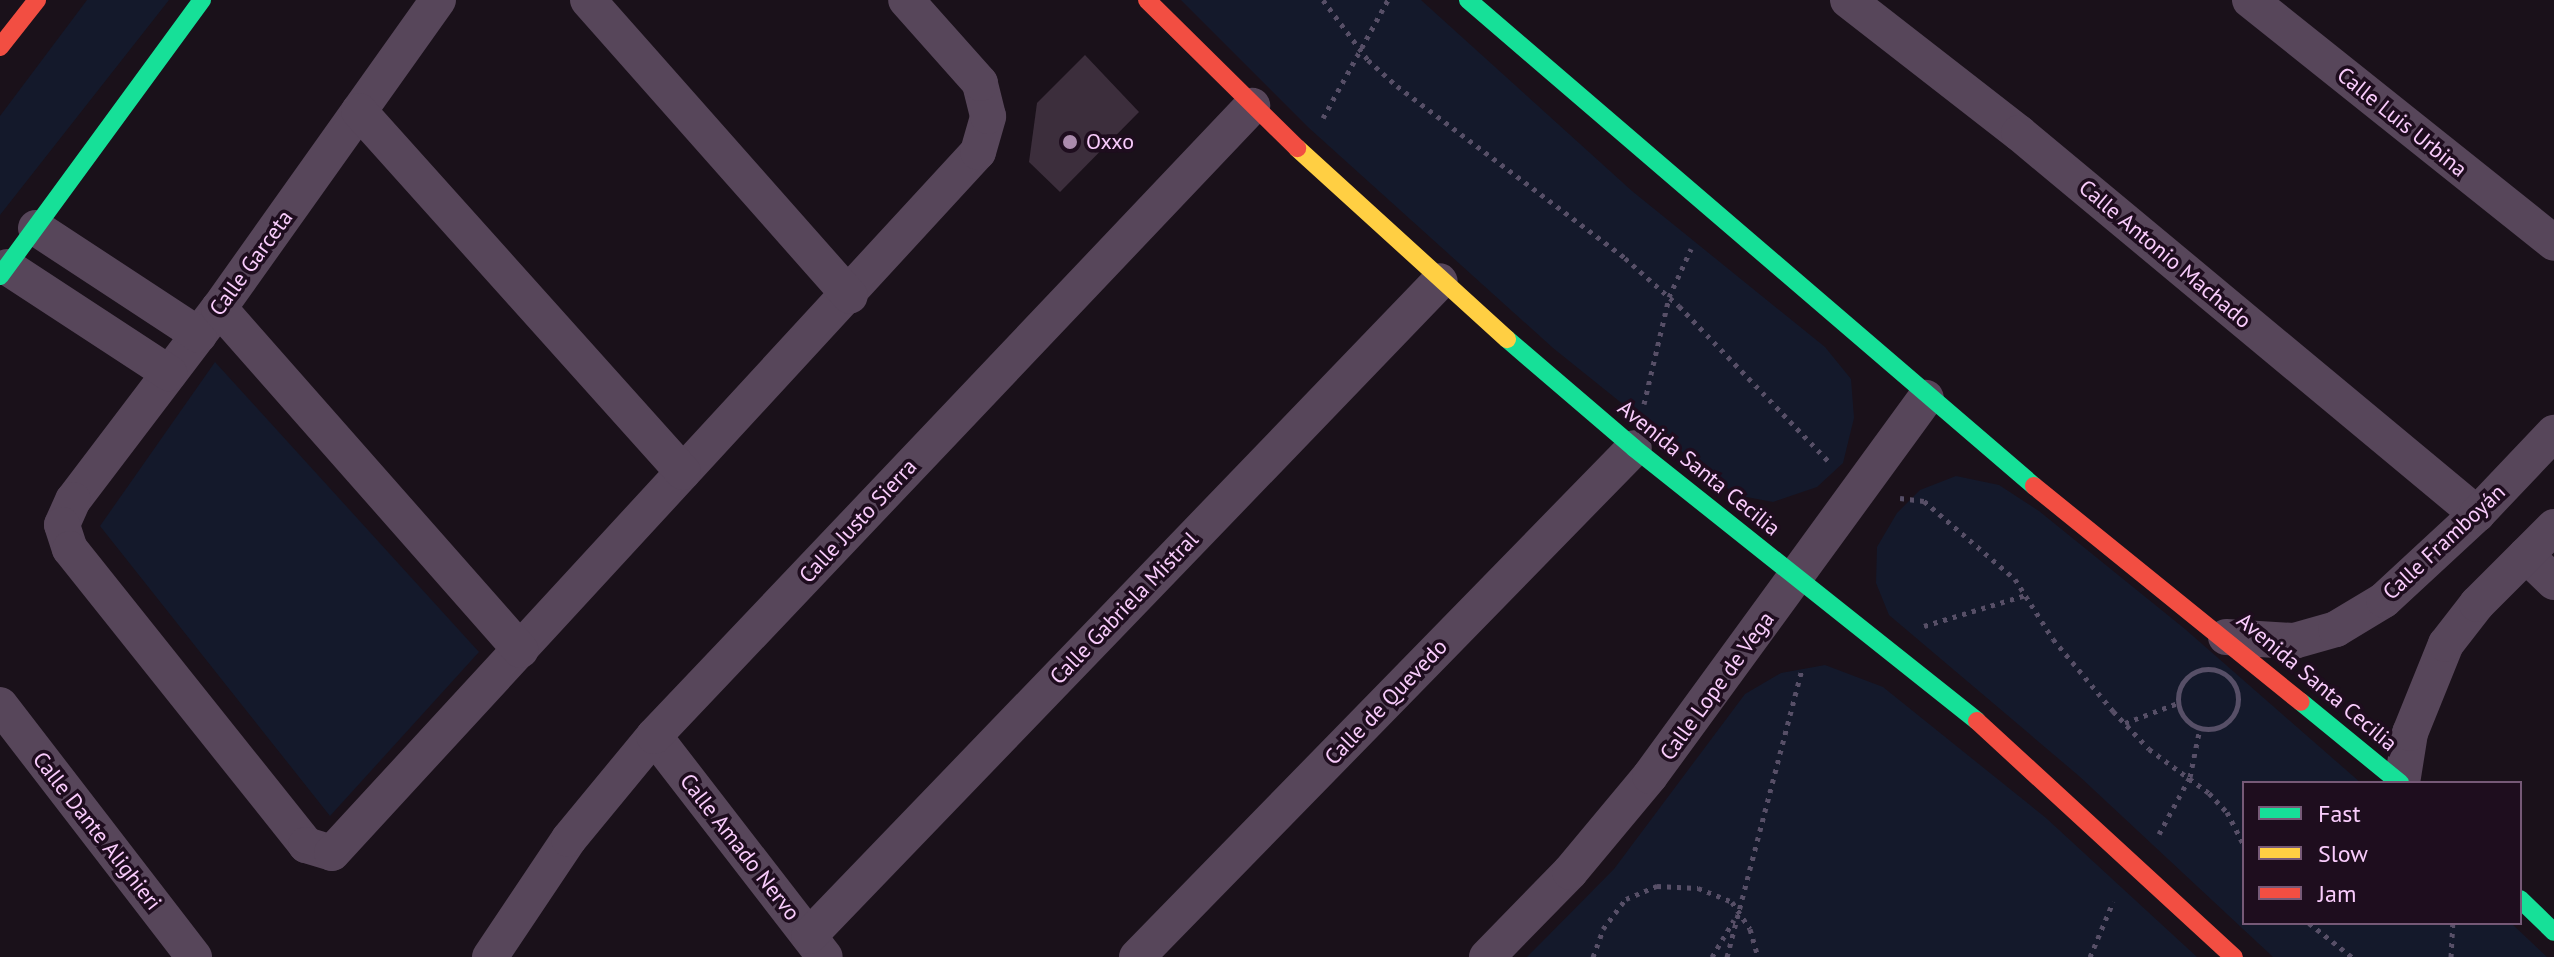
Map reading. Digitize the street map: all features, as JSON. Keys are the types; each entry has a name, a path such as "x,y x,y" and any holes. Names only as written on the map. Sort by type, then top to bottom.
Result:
{"street":[{"path":"0,47 37,0"},
{"path":"169,373 3,272 202,0"},
{"name":"Calle Garceta","path":"438,0 209,322 73,500 62,525 70,549 306,845 332,853 521,650"},
{"path":"588,0 850,296"},
{"path":"36,228 209,322 521,650 683,472 850,296 978,152 986,136 988,116 980,83 906,0"},
{"name":"Avenida Santa Cecilia","path":"1147,0 1252,106 1440,281 1634,448 1989,731 2138,863 2234,957"},
{"name":"Avenida Santa Cecilia","path":"1468,0 1926,398 2226,637 2399,781"},
{"name":"Calle Antonio Machado","path":"1848,0 2019,133 2477,514"},
{"name":"Calle Luis Urbina","path":"2250,0 2554,243"},
{"name":"Calle Justo Sierra","path":"497,953 569,839 654,736 1252,106"},
{"path":"359,111 683,472"},
{"name":"Calle Gabriela Mistral","path":"817,946 1440,281"},
{"name":"Calle Lope de Vega","path":"1487,957 1570,872 1650,776 1926,398"},
{"name":"Calle Framboyán","path":"2226,637 2294,641 2336,629 2384,600 2477,514 2554,433"},
{"name":"Calle de Quevedo","path":"1137,957 1634,448"},
{"path":"2401,781 2414,722 2446,644 2554,527"},
{"path":"2526,555 2554,582"},
{"name":"Calle Dante Alighieri","path":"0,705 194,957"},
{"name":"Calle Amado Nervo","path":"654,736 817,946"},
{"path":"2522,901 2554,932"}],"path":[{"path":"1323,0 1362,51 1421,106 1625,258 1669,297 1857,492 1924,501 1987,551 2026,595 2053,639 2125,723 2149,749 2190,777 2227,812 2242,842"},
{"path":"1302,153 1388,0"},
{"path":"1634,448 1669,297 1709,209"},
{"path":"1879,644 2026,595"},
{"path":"1727,957 1802,669"},
{"path":"2125,723 2178,703 2189,676 2208,670 2227,676 2237,693 2235,713 2220,726 2200,728 2186,719 2178,703"},
{"path":"2090,957 2106,914 2175,812 2190,777 2200,728"},
{"path":"1593,957 1603,929 1626,899 1657,886 1698,888 1732,902 1758,957"},
{"path":"1712,957 1739,912"},
{"path":"2312,925 2352,957"},
{"path":"2451,957 2453,925"}],"shaded area":[{"path":"87,0 169,0 0,215 0,116"},
{"path":"1181,0 1421,0 1632,191 1825,347 1851,379 1854,418 1843,463 1817,487 1773,502 1736,495 1553,348 1309,128"},
{"path":"215,362 479,652 330,816 100,526"},
{"path":"1956,476 1999,485 2039,511 2185,629 2359,781 2242,781 2242,925 2513,925 2547,957 2273,957 2079,776 1889,615 1876,583 1877,547 1897,513 1920,490"},
{"path":"1825,665 1883,687 2046,818 2197,957 1527,957 1614,869 1745,694 1781,673"}],"building":[{"name":"Oxxo","path":"1085,55 1139,112 1060,192 1029,162 1037,103"}],"traffic: fast":[{"path":"0,276 202,0"},
{"path":"1468,0 2034,486"},
{"path":"1507,339 1634,448 1977,721"},
{"path":"2301,702 2398,781"},
{"path":"2522,901 2554,932"}],"traffic: slow":[{"path":"1297,148 1507,339"}],"traffic: jam":[{"path":"0,47 37,0"},
{"path":"1147,0 1297,148"},
{"path":"2034,486 2301,702"},
{"path":"1977,721 2234,957"}],"place":[{"name":"Oxxo","path":"1070,142"}]}
